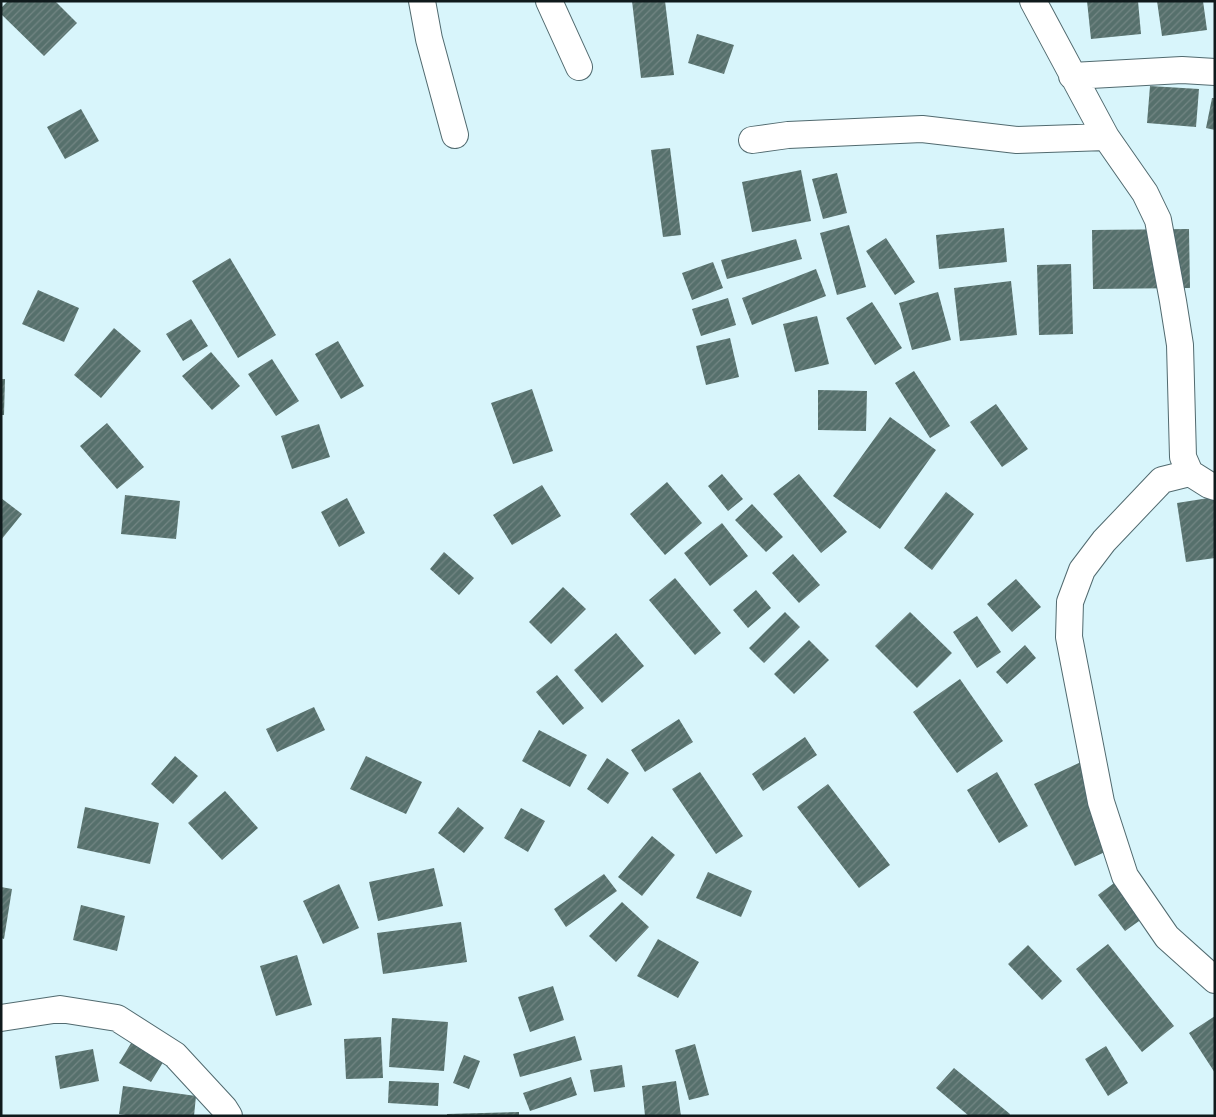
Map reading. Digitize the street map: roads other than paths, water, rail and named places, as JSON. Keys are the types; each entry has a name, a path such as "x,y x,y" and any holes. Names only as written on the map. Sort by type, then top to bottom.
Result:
{"street":[{"path":"422,1 429,38 455,135"},
{"path":"549,1 579,67"},
{"path":"1032,1 1106,137 1145,193 1158,220 1180,345 1182,458 1190,473 1209,485 1215,486"},
{"path":"1072,76 1182,70 1215,72"},
{"path":"752,140 788,135 922,129 1017,140 1106,137"},
{"path":"1190,473 1162,480 1104,541 1082,570 1070,602 1069,637 1102,802 1126,876 1167,937 1215,980"},
{"path":"1,1018 60,1009 117,1018 175,1055 224,1108 229,1116"}]}
